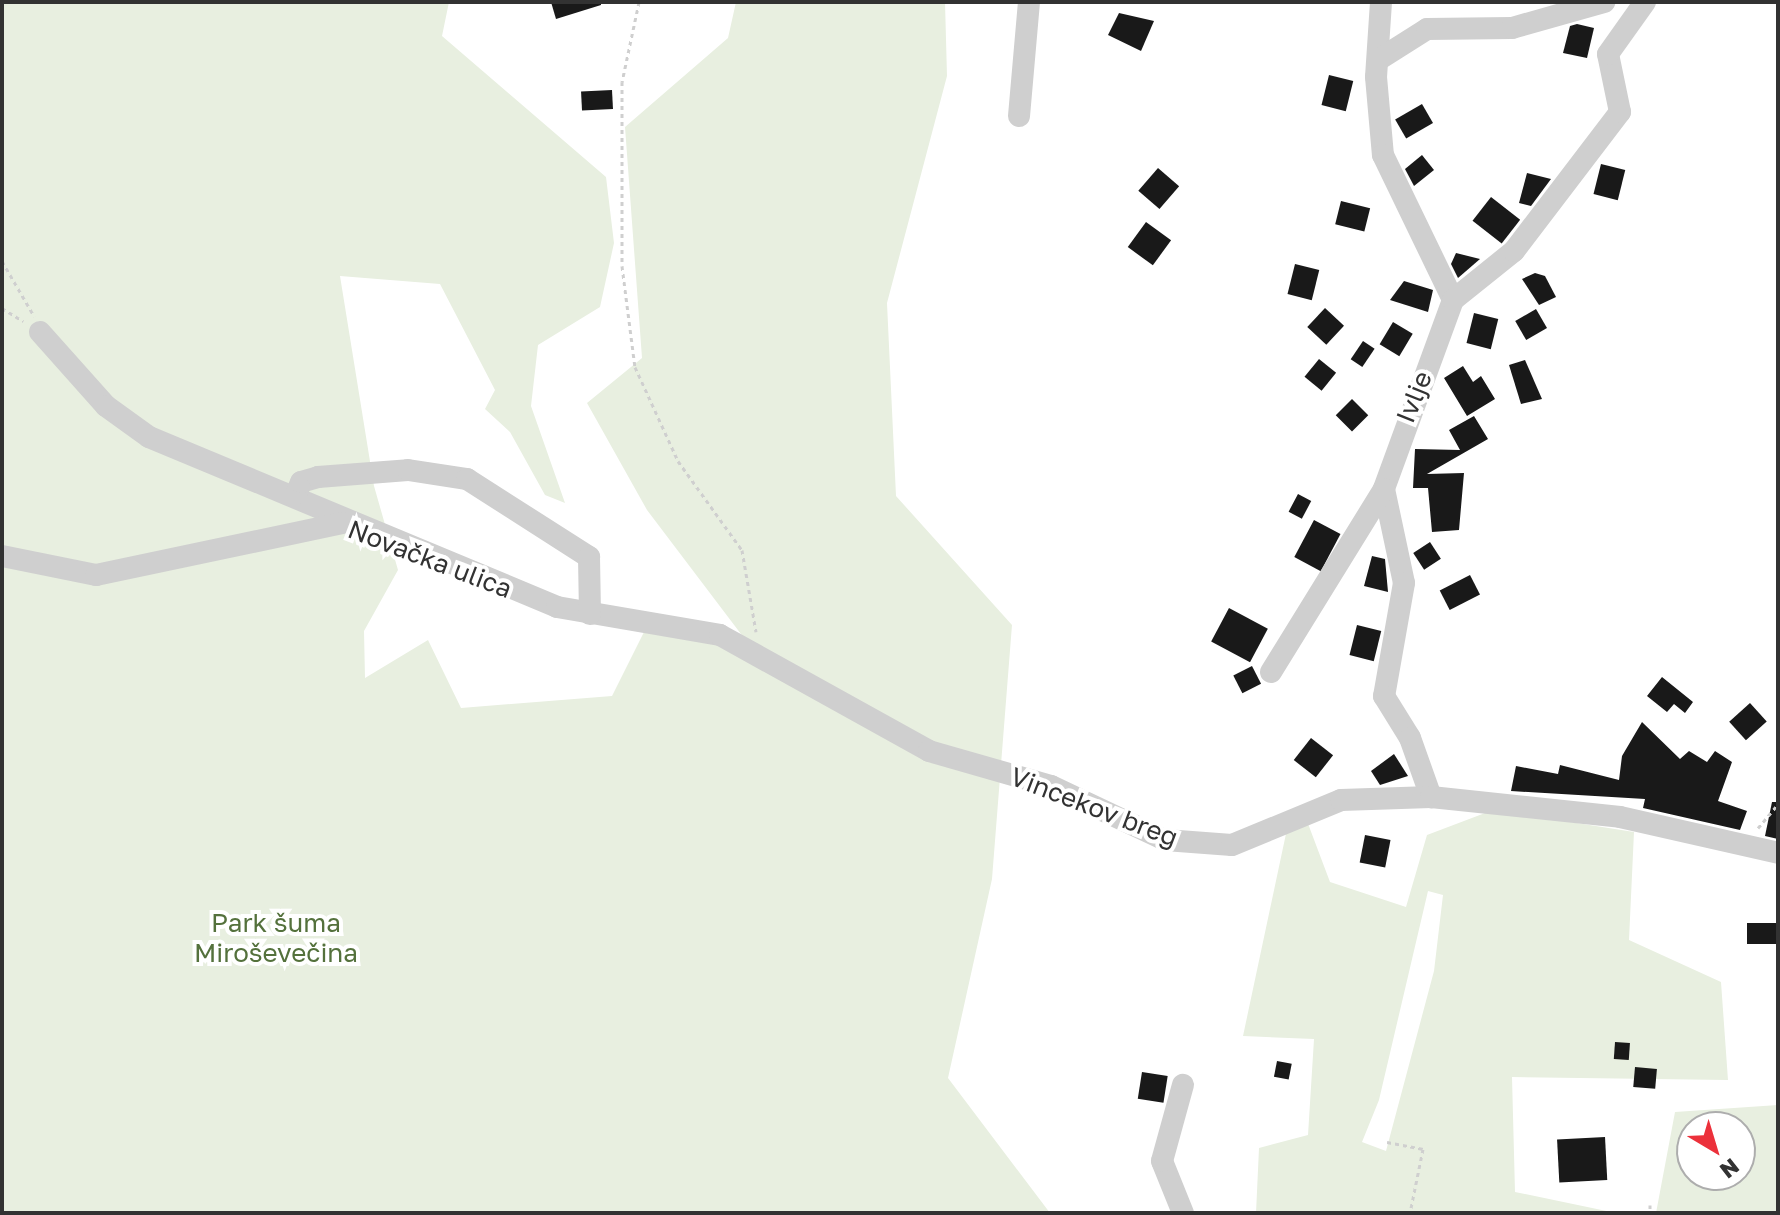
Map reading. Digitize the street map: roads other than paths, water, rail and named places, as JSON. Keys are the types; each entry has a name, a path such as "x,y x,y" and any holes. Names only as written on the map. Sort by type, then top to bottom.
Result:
{"street":[{"path":"1019,116 1029,2"},
{"path":"1381,2 1378,60 1383,155 1453,300 1514,251 1620,112 1608,54 1645,2"},
{"path":"1378,60 1427,29 1512,28 1604,2"},
{"name":"Ivlje","path":"1271,672 1384,489 1453,300"},
{"path":"40,332 106,406 149,437 296,494 343,523"},
{"path":"296,494 301,482 318,477 408,470 467,479 589,557 590,614"},
{"path":"1384,489 1404,583 1383,668 1384,696 1410,738 1431,797"},
{"name":"Novačka ulica","path":"2,556 96,575 343,523 590,614 679,624 761,653"},
{"name":"Vincekov breg","path":"761,653 929,751 1051,786 1165,840 1232,845 1341,800 1431,797 1620,817 1768,857"},
{"path":"1183,1085 1162,1161 1183,1213"}],"park label":[{"name":"Park šuma Miroševečina","path":"276,938"}]}
